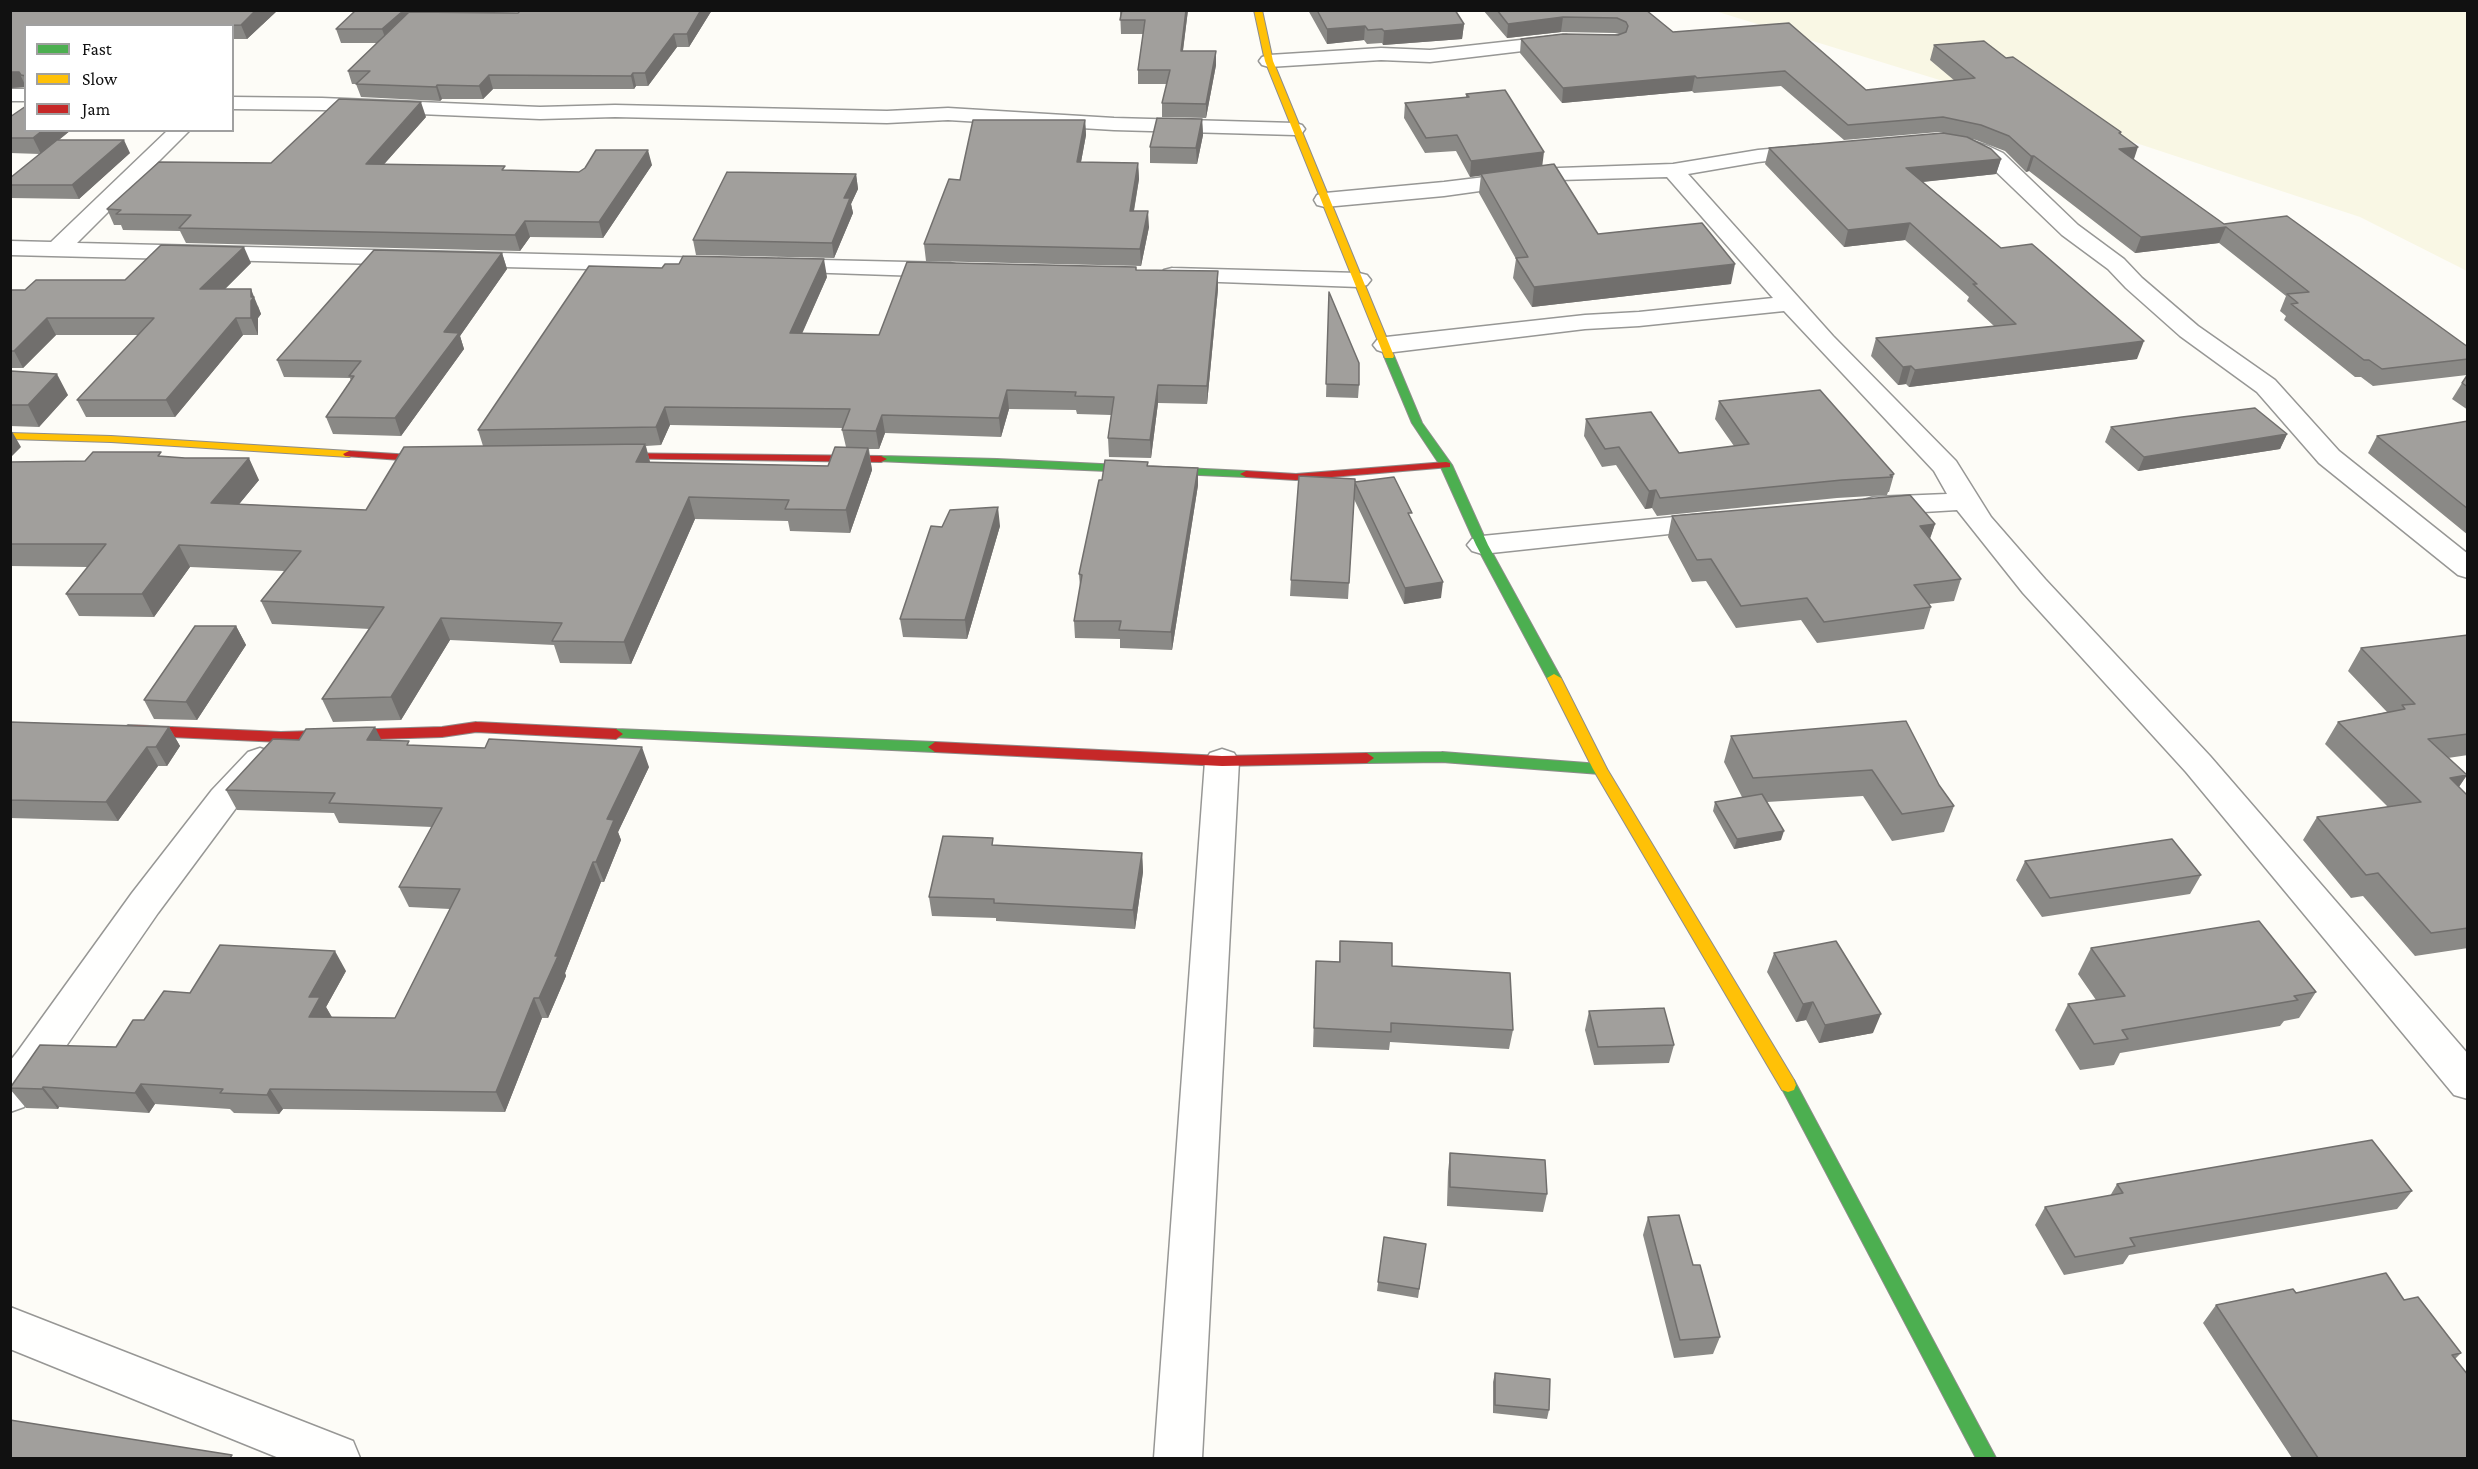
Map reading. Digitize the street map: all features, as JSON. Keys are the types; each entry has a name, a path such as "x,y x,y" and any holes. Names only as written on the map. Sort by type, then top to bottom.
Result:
{"street":[{"path":"1258,10 1269,61 1295,129 1418,423 1446,465 1482,545 1533,635 1600,769 1796,1099 1986,1458"},
{"path":"1269,61 1381,54 1430,56 1561,40 1582,41"},
{"path":"234,104 322,104 540,113 615,111 887,117 948,114 1114,124 1295,129"},
{"path":"56,250 178,132"},
{"path":"1939,140 1969,146 1995,158 2070,230 2116,264 2134,283 2189,331 2266,386 2329,457 2468,569"},
{"path":"1325,200 1444,189 1559,174 1673,170 1758,156 1838,149"},
{"path":"1673,170 1790,303 1946,467 1965,501 2034,586 2198,764 2468,1083"},
{"path":"10,248 732,265"},
{"path":"756,266 970,271"},
{"path":"1147,275 1359,280"},
{"path":"1386,345 1585,321 1639,319 1790,303"},
{"path":"10,436 111,439 435,460 463,459"},
{"path":"582,456 997,462 1296,477 1446,465"},
{"path":"1849,508 1965,501"},
{"path":"1482,545 1744,519"},
{"path":"116,730 281,737 442,732 476,727 684,738 1046,751 1222,761 1442,757 1600,769"},
{"path":"10,1095 145,903 224,799 281,737"},
{"path":"1178,1458 1222,761"},
{"path":"10,1328 336,1458"}],"shaded area":[{"path":"1715,11 2467,11 2467,271 2360,217 2021,105"}],"building":[{"path":"10,10 256,10 241,25 24,24 24,76 19,72 10,72"},
{"path":"356,10 404,10 382,29 336,29"},
{"path":"521,10 701,10 687,34 674,34 645,73 633,73 631,76 489,75 479,86 437,85 436,87 356,84 370,71 348,71 409,12 518,13"},
{"path":"1122,10 1186,10 1181,51 1216,51 1206,104 1162,103 1170,70 1138,70 1145,20 1120,20"},
{"path":"1317,10 1455,10 1464,24 1384,31 1382,29 1368,30 1365,26 1327,29"},
{"path":"1497,10 1646,10 1673,32 1789,23 1866,90 1975,78 1934,45 1984,41 2006,58 2013,57 2121,132 2119,133 2138,147 2119,149 2224,224 2287,216 2468,347 2468,359 2382,369 2369,360 2364,360 2291,304 2298,303 2287,294 2309,292 2226,227 2141,237 2031,156 2009,136 1981,125 1943,117 1848,125 1785,71 1697,78 1695,76 1563,88 1521,39 1563,34 1618,35 1626,32 1628,26 1626,22 1617,18 1563,17 1508,24"},
{"path":"1505,90 1544,152 1471,161 1457,135 1426,138 1405,103 1469,97 1466,94"},
{"path":"339,99 421,102 366,164 505,166 502,170 579,172 585,168 596,150 648,150 599,222 525,221 515,235 179,228 191,215 116,214 121,210 107,209 159,162 271,163"},
{"path":"24,107 24,132 40,132 33,138 10,138 10,117"},
{"path":"1157,118 1202,119 1196,148 1150,147"},
{"path":"973,120 1085,120 1077,162 1138,163 1130,211 1148,211 1140,249 924,244 949,179 960,180"},
{"path":"1943,133 1967,137 1991,149 2001,159 1906,168 2001,248 2032,244 2144,341 1915,370 1911,366 1903,367 1876,338 2016,324 1973,284 1977,284 1910,223 1848,230 1769,148"},
{"path":"57,140 124,140 72,185 10,185 10,178"},
{"path":"1554,164 1598,234 1702,223 1735,264 1534,287 1516,258 1528,257 1481,174"},
{"path":"727,172 856,174 844,198 850,198 832,243 693,240"},
{"path":"161,245 244,247 200,289 251,289 251,297 254,297 251,301 251,318 236,318 166,400 77,400 154,318 47,318 14,351 10,351 10,290 25,290 36,280 125,280"},
{"path":"374,250 502,253 444,332 459,333 395,418 326,417 354,376 349,376 361,361 277,360"},
{"path":"683,256 824,259 790,333 879,335 907,262 1218,271 1207,386 1158,385 1150,440 1108,438 1114,397 1075,396 1076,392 1007,390 999,418 882,415 876,431 842,430 850,409 665,407 656,427 478,430 589,266 662,268 665,264 679,264"},
{"path":"1329,292 1359,363 1359,385 1326,384"},
{"path":"10,372 57,374 28,405 10,405"},
{"path":"2468,374 2468,387 2462,383"},
{"path":"1820,390 1894,474 1890,475 1892,477 1660,498 1656,490 1649,491 1619,447 1605,449 1586,419 1651,412 1679,453 1749,444 1719,401"},
{"path":"2255,408 2287,434 2144,457 2111,427 2182,417"},
{"path":"2468,421 2468,509 2377,436"},
{"path":"645,444 636,462 828,466 835,447 868,448 846,510 785,509 789,500 689,497 624,642 552,641 562,623 441,618 391,697 322,699 384,607 261,601 301,551 179,545 142,594 66,594 106,544 10,544 10,462 85,461 93,452 161,452 158,456 249,458 211,503 366,510 404,447"},
{"path":"1105,460 1148,462 1147,466 1198,468 1171,632 1119,630 1121,621 1074,621 1082,575 1079,574"},
{"path":"1299,476 1355,479 1355,482 1394,477 1412,513 1408,513 1443,582 1405,588 1355,483 1349,583 1291,580"},
{"path":"1910,495 1935,524 1920,526 1961,579 1914,585 1931,607 1824,622 1807,598 1741,606 1711,559 1697,560 1672,516"},
{"path":"998,507 965,620 900,619 931,526 942,527 950,510"},
{"path":"195,626 236,626 186,702 144,700"},
{"path":"2468,635 2468,734 2428,739 2467,775 2450,778 2468,796 2468,928 2431,933 2378,873 2366,875 2317,817 2421,802 2338,722 2405,709 2402,705 2415,704 2361,648"},
{"path":"1906,721 1939,785 1954,806 1902,814 1872,770 1753,778 1731,736"},
{"path":"10,722 169,727 156,747 147,747 106,802 10,800"},
{"path":"375,727 367,740 409,741 407,745 485,748 489,739 642,747 607,819 614,820 596,862 593,862 555,956 558,956 539,998 534,998 496,1092 270,1089 267,1095 220,1093 223,1089 141,1084 135,1093 43,1087 42,1089 10,1088 40,1045 116,1047 133,1020 144,1020 164,991 190,993 220,945 335,951 309,997 320,997 309,1017 395,1018 460,889 399,887 442,808 329,803 335,793 226,790 273,739 299,740 306,729"},
{"path":"1762,794 1784,831 1737,839 1715,802"},
{"path":"943,836 993,838 992,845 1142,853 1133,910 994,903 994,899 929,897"},
{"path":"2172,839 2201,875 2050,898 2025,861"},
{"path":"2259,921 2316,992 2294,996 2298,1000 2122,1030 2128,1039 2094,1044 2068,1004 2125,996 2091,948"},
{"path":"1340,941 1392,943 1392,966 1510,973 1513,1030 1391,1023 1391,1032 1314,1028 1316,961 1340,962"},
{"path":"1836,941 1881,1014 1825,1025 1813,1002 1803,1004 1774,953"},
{"path":"1664,1008 1674,1045 1598,1047 1589,1011"},
{"path":"2372,1140 2412,1191 2130,1238 2135,1246 2075,1257 2045,1207 2123,1193 2117,1184"},
{"path":"1450,1153 1545,1160 1547,1194 1450,1187"},
{"path":"1679,1215 1693,1265 1700,1265 1720,1337 1680,1340 1648,1217"},
{"path":"1384,1237 1426,1244 1419,1289 1378,1282"},
{"path":"2386,1273 2404,1300 2418,1297 2461,1353 2452,1355 2468,1375 2468,1458 2318,1458 2216,1305 2293,1289 2296,1293"},
{"path":"1495,1373 1550,1379 1549,1410 1495,1405"},
{"path":"10,1420 232,1455 230,1458 10,1458"}],"traffic: fast":[{"path":"1389,356 1417,423 1446,465 1482,545 1554,678"},
{"path":"881,459 1246,474"},
{"path":"616,734 935,747"},
{"path":"1367,758 1442,757 1600,769"},
{"path":"1788,1085 1986,1458"}],"traffic: slow":[{"path":"1258,10 1269,61 1389,356"},
{"path":"10,436 111,439 349,454"},
{"path":"1554,678 1600,769 1788,1085"}],"traffic: jam":[{"path":"349,454 443,460"},
{"path":"602,456 881,459"},
{"path":"1246,474 1296,477 1446,465"},
{"path":"128,730 281,737 442,732 476,727 616,734"},
{"path":"935,747 1222,761 1367,758"}]}
